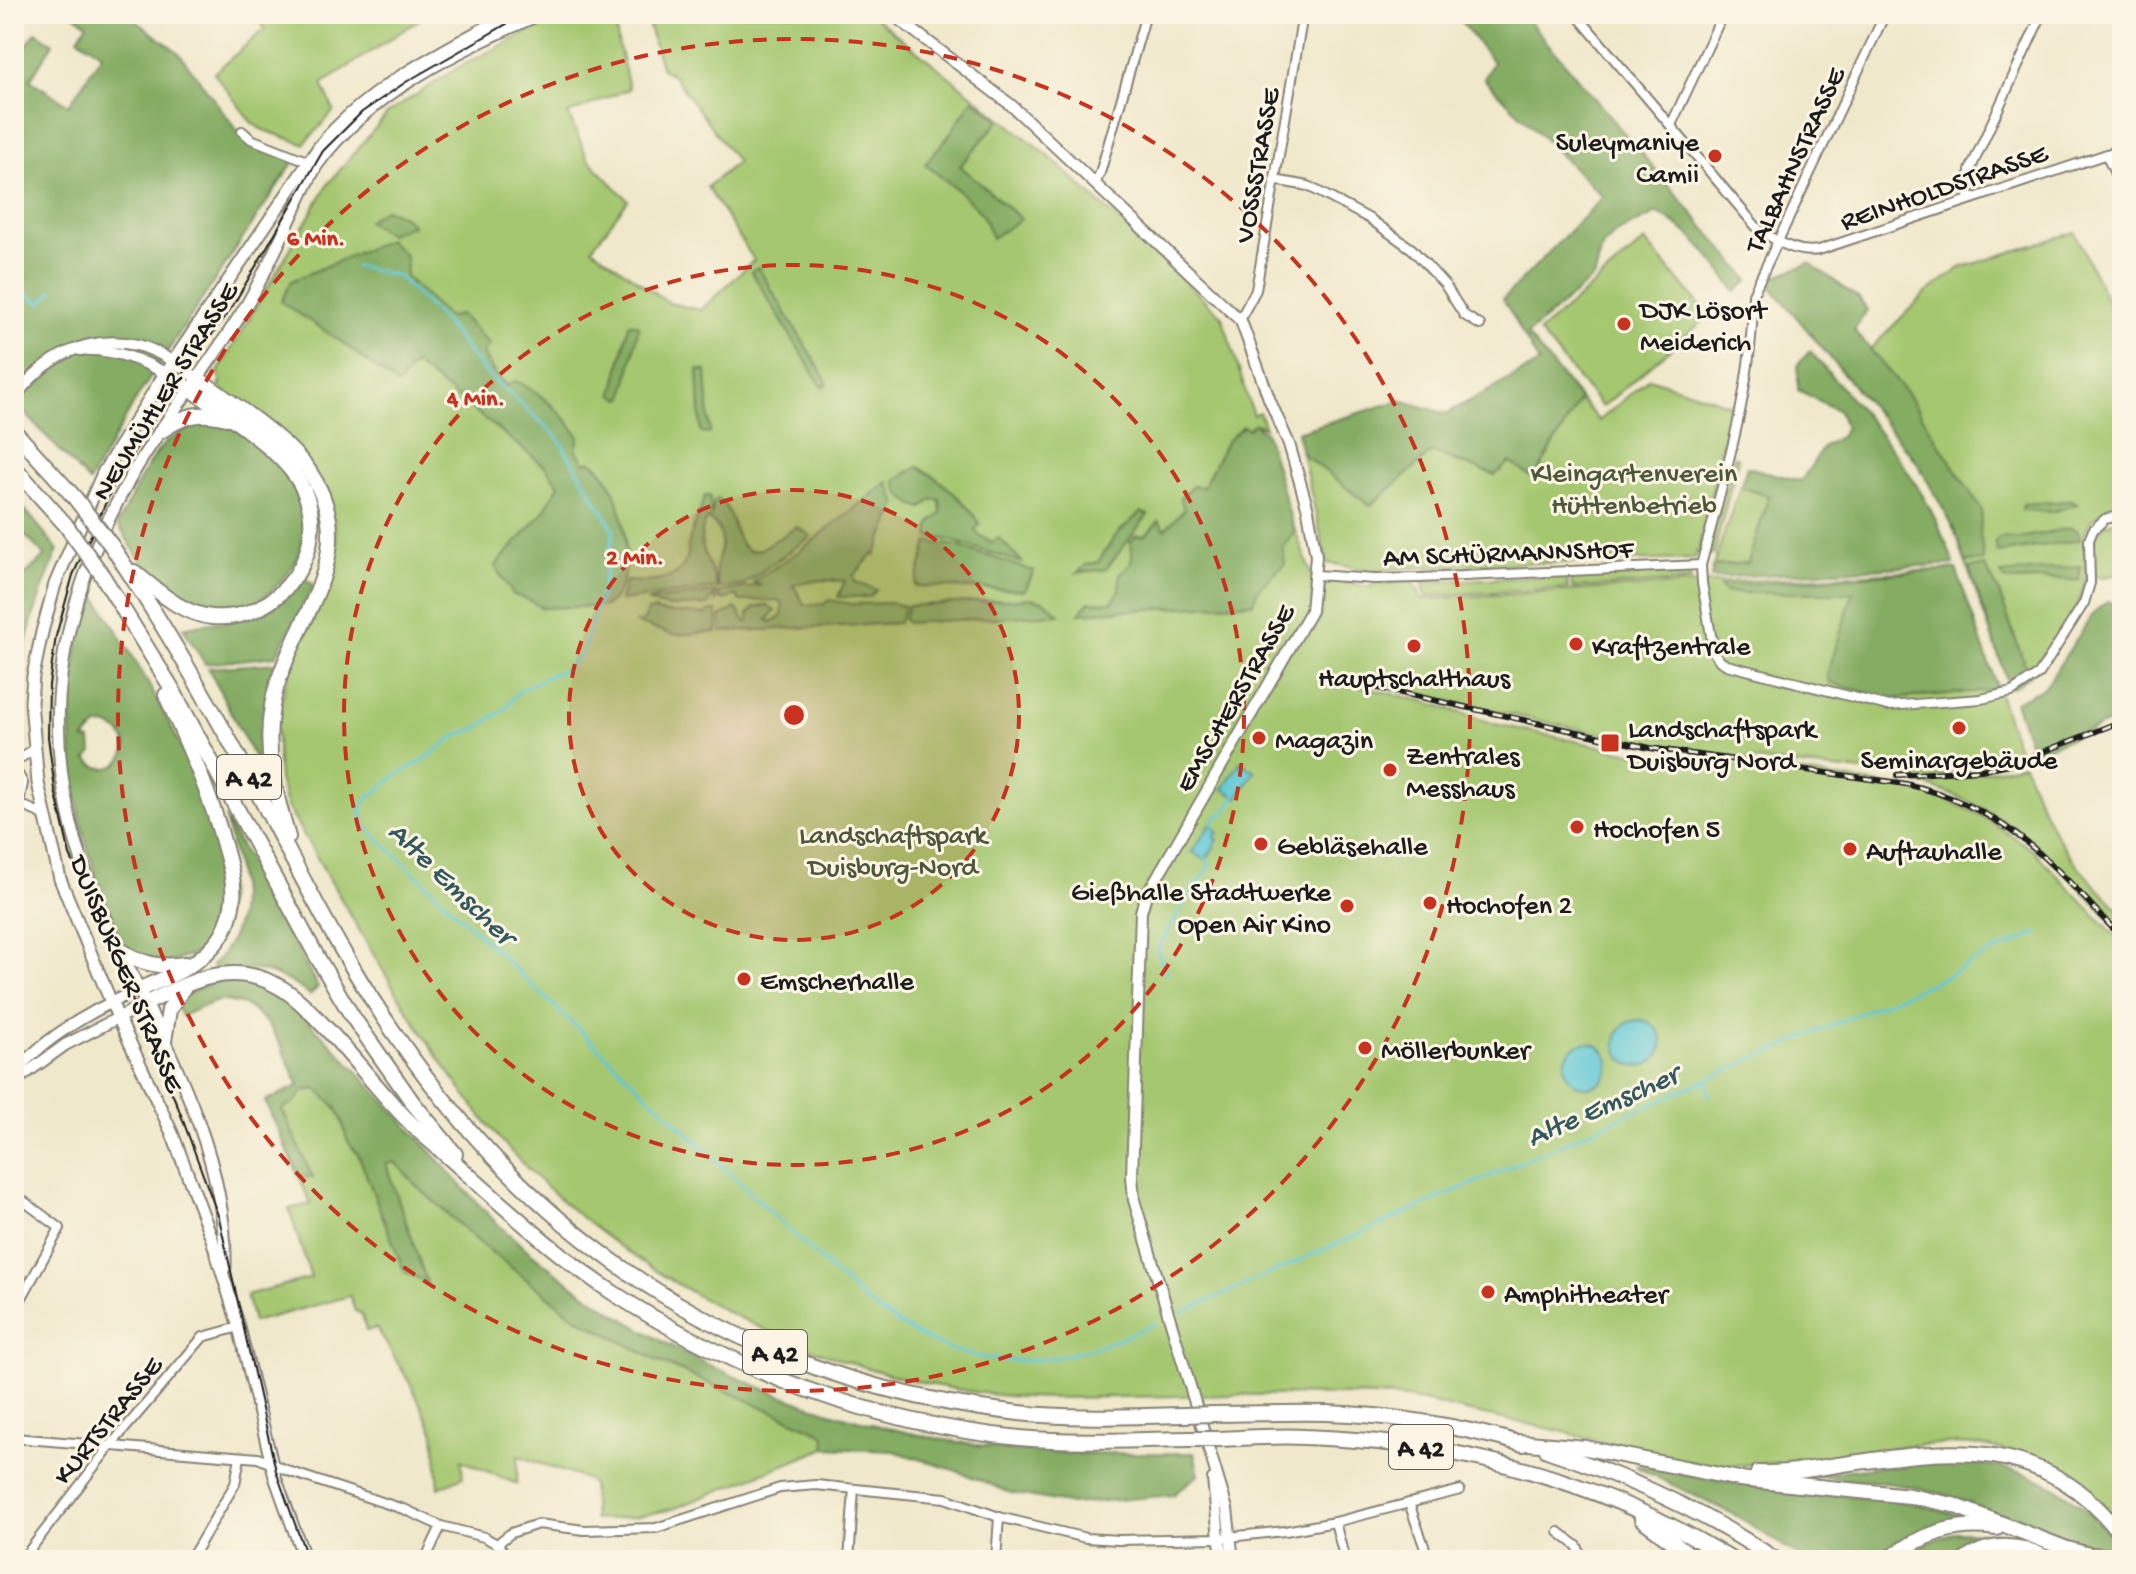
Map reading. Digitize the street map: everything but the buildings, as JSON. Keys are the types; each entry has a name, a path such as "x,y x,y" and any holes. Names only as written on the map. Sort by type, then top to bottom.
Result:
{"highway":[{"path":"124,564 168,599 209,617 235,617 256,610 288,587 298,573 308,548 311,527 301,484 285,464 194,383"},
{"path":"194,383 291,450 309,472 327,514 330,541 328,566 322,586 278,680 270,724 272,781 299,872"},
{"path":"161,431 194,413 232,420"},
{"name":"A 42","path":"14,431 75,498 124,564 197,684 348,961 414,1063 477,1141 543,1206 611,1261 673,1301 754,1343 802,1363 861,1383 922,1398 1024,1413 1089,1417 1327,1413 1402,1419 1517,1442 1582,1462 1653,1491 1714,1521 1776,1560"},
{"name":"A 42","path":"14,467 65,524 139,633 316,955 352,1016 413,1103 460,1161 499,1201 614,1293 693,1340 792,1385 903,1419 955,1430 1021,1438 1080,1441 1302,1436 1381,1441 1428,1448 1503,1463 1616,1500 1698,1539 1732,1560"},
{"path":"140,989 179,972 215,944 230,918 233,898 232,876 213,805 167,687"},
{"path":"120,950 138,961 155,966 193,962"},
{"path":"147,1003 187,984 225,973 264,979 283,989 330,1032 422,1134 499,1201"},
{"path":"164,1041 169,1010 187,984"},
{"path":"1517,1442 1586,1448 1710,1475 1910,1496 1953,1505 2089,1555 2122,1557"},
{"path":"1710,1475 1766,1474 1930,1452 1998,1455 2043,1470 2064,1482 2097,1509 2121,1535"},
{"path":"1616,1500 1697,1560"},
{"path":"1888,1560 1928,1534 1951,1528 1975,1525 2021,1532"},
{"path":"1965,1560 1991,1548 2013,1546 2036,1552 2050,1560"}],"main road":[{"name":"NEUMÜHLER STRASSE","path":"42,632 55,584 103,473 170,368 331,133 359,107 447,50 511,14"},
{"name":"NEUMÜHLER STRASSE","path":"67,630 78,589 122,493 248,302 312,164 350,126 407,84 463,51 540,14"},
{"name":"DUISBURGER STRASSE","path":"67,630 59,717 59,758 65,799 84,866 192,1108 212,1171 226,1239 225,1276"},
{"name":"DUISBURGER STRASSE","path":"42,632 31,702 33,750 44,815 60,879 111,1002 172,1133 225,1276 271,1462 305,1560"}],"street":[{"name":"EMSCHERSTRASSE","path":"892,14 1011,105 1240,319 1296,464 1314,533 1316,575 1311,611 1145,898 1141,912 1132,1176 1134,1200 1210,1454 1232,1536 1233,1560"},
{"path":"1095,184 1146,14"},
{"name":"VOSSSTRASSE","path":"1240,319 1256,290 1303,14"},
{"path":"1576,14 1759,230 1779,242"},
{"path":"1671,125 1723,14"},
{"name":"TALBAHNSTRASSE","path":"1885,14 1753,294 1753,341 1745,399 1701,565 1714,653 1727,665 1888,706 2000,696 2034,680 2046,666 2087,597 2090,583 2089,540 2093,530 2105,519 2122,515"},
{"path":"1969,199 1970,170 2042,14"},
{"path":"242,131 251,139 312,164"},
{"name":"REINHOLDSTRASSE","path":"1779,242 1804,253 1819,250 2122,149"},
{"path":"2106,154 2122,189"},
{"path":"1274,180 1308,186 1370,219 1412,249 1445,285 1464,315 1480,325"},
{"path":"14,398 36,372 57,357 94,342 139,345 194,383"},
{"name":"AM SCHÜRMANNSHOF","path":"1316,575 1420,578 1701,565"},
{"path":"33,750 14,765 23,783 14,806 26,807 44,815"},
{"path":"14,1073 49,1041 111,1002 140,989"},
{"path":"14,1082 65,1045 147,1003"},
{"path":"14,1194 60,1228 14,1312"},
{"name":"KURTSTRASSE","path":"22,1560 111,1445 203,1337 239,1327"},
{"path":"14,1438 271,1462 291,1472 406,1510 441,1526 484,1537 497,1544 510,1560"},
{"name":"EMSCHERSTRASSE","path":"1210,1454 1224,1560"},
{"path":"190,1560 235,1484 240,1457"},
{"path":"497,1544 511,1533 538,1524 584,1530 656,1528 780,1488 816,1485 945,1498 999,1517 1086,1538 1119,1540 1219,1538 1285,1531 1335,1522 1460,1490"},
{"path":"849,1560 854,1489"},
{"path":"1409,1503 1429,1560"},
{"path":"996,1560 999,1517"},
{"path":"1335,1522 1345,1560"},
{"path":"425,1560 441,1526"},
{"path":"1559,1532 1577,1546 1583,1560"}],"green space":[{"path":"73,14 127,14 178,52 244,139 294,161 138,396 89,482 14,401 14,62 36,32 53,43 30,80 69,105 102,54 78,38 87,24"},
{"path":"254,14 428,14 322,84 334,111 304,144 252,123 214,73 265,29"},
{"name":"Landschaftspark Duisburg-Nord","path":"564,14 616,14 618,42 629,89 568,114 588,159 628,200 592,248 669,303 701,310 754,260 707,187 737,162 673,75 662,69 645,14 871,14 1051,158 1222,316 1253,415 1259,412 1265,428 1257,424 1312,577 1372,587 1373,583 1414,583 1423,599 1956,569 2021,758 1986,766 1924,772 1799,766 1664,746 1352,680 1350,684 1427,702 1495,724 1669,761 1774,769 1906,788 1943,798 1981,815 2033,850 2122,943 2122,1523 2077,1483 2031,1458 1985,1447 1938,1444 1786,1462 1710,1464 1668,1459 1552,1429 1397,1397 1047,1398 949,1388 875,1370 800,1344 727,1312 658,1272 593,1227 535,1176 485,1121 430,1045 286,805 279,780 276,726 297,650 328,588 337,540 325,489 219,386 218,372 328,184 388,113 457,68"},
{"path":"1455,14 1523,14 1749,280 1736,292 1691,237 1657,213 1616,233 1602,247 1595,276 1527,335 1580,399 1534,479 1510,462 1495,475 1432,452 1370,506 1302,453 1297,432 1401,400 1446,414 1539,363 1503,299 1603,197 1484,79 1493,62"},
{"path":"973,99 1000,120 960,166 1021,219 992,238 982,214 925,164"},
{"path":"385,209 404,216 413,225 389,234 367,221"},
{"path":"2075,232 2122,332 2122,512 2099,515 2089,524 2085,535 2084,587 2070,621 2036,669 2010,688 1952,525 1981,511 1909,396 1870,349 1926,293 1960,268"},
{"path":"388,240 406,256 406,277 448,317 461,315 489,344 483,354 496,376 507,386 515,381 533,391 567,420 579,437 576,450 585,463 590,461 602,472 613,488 625,533 626,556 616,595 605,606 542,608 513,595 495,566 542,514 559,485 546,467 414,364 398,385 281,302 291,281"},
{"name":"DJK Lösort Meiderich","path":"1645,241 1709,316 1602,407 1539,332"},
{"path":"1810,263 1858,298 1867,310 1854,330 1909,396 1982,511 1980,534 1984,561 1966,562 1952,525 1917,462 1769,284 1778,275"},
{"path":"758,267 828,384 822,387 751,271"},
{"path":"629,324 639,326 624,397 621,399 613,394"},
{"path":"1810,351 1874,426 1911,476 1942,532 1954,564 1711,578 1713,566 1748,563 1769,496 1740,487 1747,467 1801,481 1824,446 1841,436 1845,427 1839,411 1798,390 1798,364"},
{"path":"698,370 706,371 710,433 701,433"},
{"name":"Kleingartenverein Hüttenbetrieb","path":"1649,378 1731,405 1699,548 1724,443 1727,444 1701,552 1697,551 1695,559 1372,570 1327,563 1302,453 1370,506 1432,452 1495,475 1510,462 1534,479 1580,399 1599,421"},
{"path":"197,416 227,425 266,453 282,471 302,512 304,534 298,556 272,591 244,606 210,608 186,602 171,593 157,582 117,524 156,453 167,441 187,429"},
{"path":"1254,424 1266,433 1294,531 1283,549 1285,564 1257,590 1253,603 1079,613 1089,602 1112,602 1119,591 1120,574 1131,560 1130,542 1136,536 1146,535 1159,521 1165,529 1184,510 1180,498 1193,486 1203,487 1226,442 1243,426 1248,429"},
{"path":"1734,456 1738,459 1714,553 1708,555"},
{"path":"918,467 943,484 969,508 980,524 975,530 979,535 992,542 999,538 1023,563 950,540 930,537 931,523 941,514 940,500 933,499 922,508 917,506 901,495 895,480"},
{"path":"888,482 897,504 875,556 873,554 854,575 855,582 876,590 870,597 838,597 845,581 821,580 793,585 805,605 824,604 829,600 905,606 899,623 721,632 720,617 736,608 748,622 748,614 754,608 766,605 775,611 767,620 771,622 782,616 783,603 777,600 740,601 736,595 724,600 721,597 719,601 719,592 760,585 753,582 802,549"},
{"path":"1740,487 1769,496 1748,563 1713,566"},
{"path":"14,496 58,550 36,607 25,647 16,707 14,585 45,556 14,524"},
{"path":"705,496 710,496 711,518 714,501 719,499 724,505 739,540 749,551 761,549 797,527 811,536 743,585 719,588 716,570 721,535 719,529 707,519 701,537 702,546 717,588 620,601 626,581 662,580 683,566"},
{"path":"2071,501 2077,504 2051,512 2022,510 2023,504"},
{"path":"1141,512 1148,515 1106,569 1077,573 1086,565 1098,562 1116,535"},
{"path":"2122,519 2122,574 2095,575 2093,547 2098,532 2103,526"},
{"path":"2071,528 2078,531 2080,540 1998,553 1995,541 2001,537 2018,538"},
{"path":"928,542 957,546 1034,571 1025,590 915,586"},
{"path":"1985,566 1998,590 2026,668 2021,671 2024,677 2009,686 1969,568"},
{"path":"2081,566 2079,581 2013,581 2001,574"},
{"path":"1956,569 1997,687 1984,691 1890,699 1830,683 1827,675 1853,593 1731,593 1724,592 1720,586"},
{"path":"1689,571 1691,581 1572,588 1571,575"},
{"path":"1566,575 1568,588 1425,596 1423,582"},
{"path":"303,577 314,585 276,656 205,664 183,628 263,613 276,606"},
{"path":"90,587 164,712 195,779 218,847 227,887 225,911 218,929 207,944 181,959 154,961 129,951 118,934 92,863 74,785 71,746 74,668","holes":["105,725 118,731 125,740 126,749 116,765 97,767 87,759 92,754 91,741 84,739 97,726"]},
{"path":"716,592 716,601 713,596 708,605 667,607 647,601"},
{"path":"1031,598 1044,601 1060,614 906,623 904,619 908,606"},
{"path":"2107,602 2122,605 2122,718 2033,753 2015,702 2040,690 2049,681 2095,611"},
{"path":"648,611 705,615 717,611 717,632 673,635 634,622 639,623"},
{"path":"275,663 265,714 263,766 259,767 208,668"},
{"path":"2024,764 2064,847 2122,913 2122,933 2028,838 1976,805 1907,778 1983,772"},
{"path":"225,818 318,987 310,995 286,980 265,972 242,969 214,971 212,966 226,949 239,914 238,877"},
{"path":"232,980 250,983 286,1000 344,1057 503,1229 558,1274 678,1350 742,1380 809,1405 877,1425 947,1440 1018,1450 1194,1453 1199,1474 1173,1495 1072,1504 1011,1493 957,1471 894,1451 826,1448 824,1434 656,1360 574,1316 482,1245 395,1162 386,1164 427,1283 404,1271 358,1154 346,1138 342,1119 317,1089 303,1091 295,1102 282,1109 313,1178 300,1176 265,1101 299,1086 280,1044 262,1018 237,1003 221,1001 181,1016 176,1003 189,993 216,982"},
{"path":"250,983 286,1000 395,1162 482,1245 574,1316 656,1360 825,1434 826,1448 673,1509 634,1517 594,1520 592,1486 588,1480 518,1456 517,1484 461,1460 463,1477 439,1488 434,1433 411,1385 377,1328 366,1331 362,1314 355,1311 350,1296 253,1322 246,1295 311,1278 289,1209 311,1204 265,1101 299,1086 273,1028 246,1005 219,1000 181,1016"},
{"path":"1933,1460 1991,1466 2039,1480 2081,1506 2122,1550 2078,1545 1932,1491 1815,1476"},
{"path":"1637,1465 1738,1484 1908,1502 1967,1519 1917,1531 1895,1543 1876,1560 1805,1560 1739,1517"},
{"path":"1954,1532 1997,1533 2023,1540 1991,1541 1952,1560 1898,1560 1908,1551"}],"water":[{"path":"1240,762 1255,771 1238,798 1223,789"},
{"path":"1211,824 1218,832 1215,837 1218,840 1206,860 1192,852"},
{"path":"1639,1020 1655,1027 1662,1043 1655,1059 1639,1066 1623,1059 1616,1043 1623,1027"},
{"path":"1587,1043 1602,1050 1609,1065 1602,1080 1587,1087 1572,1080 1565,1065 1572,1050"}],"waterway":[{"name":"Alte Emscher","path":"356,266 398,276 445,322 483,370 557,436 614,530 601,594 583,651 566,669 518,692 505,709 477,728 454,737 421,762 397,775 366,800 360,810 365,826 860,1297 898,1323 933,1342 968,1355 1003,1360 1039,1360 1075,1353 1156,1323"},
{"name":"Alte Emscher","path":"14,286 41,303 53,291"},
{"path":"1212,825 1236,796"},
{"path":"1167,974 1157,950 1196,883 1198,885 1210,866 1207,859"},
{"name":"Alte Emscher","path":"1183,1312 1771,1051 1950,975 1983,956 2038,933"},
{"path":"1706,1081 1709,1096"}],"tram line":[{"path":"308,1560 276,1471 219,1218 178,1107 70,855 55,790 48,737 49,685 56,636 73,575 116,480 179,380 232,307 323,151 362,112 406,82 524,14"}],"railway":[{"path":"1352,682 1650,748 1906,784 1942,795 1974,808 2027,843 2122,938"},
{"path":"2035,755 2122,721"},
{"path":"1897,775 1981,770 2023,761"}],"place":[{"name":"Suleymaniye Camii","path":"1715,156"},
{"name":"DJK Lösort Meiderich","path":"1624,324"},
{"name":"Kraftzentrale","path":"1576,644"},
{"name":"Hauptschalthaus","path":"1414,646"},
{"name":"Seminargebäude","path":"1959,728"},
{"name":"Magazin","path":"1259,738"},
{"name":"Landschaftspark Duisburg Nord","path":"1610,743"},
{"name":"Zentrales Messhaus","path":"1390,770"},
{"name":"Hochofen 5","path":"1577,827"},
{"name":"Gebläsehalle","path":"1261,844"},
{"name":"Auftauhalle","path":"1850,849"},
{"name":"Hochofen 2","path":"1430,903"},
{"name":"Gießhalle Stadtwerke Open Air Kino","path":"1347,906"},
{"name":"Emscherhalle","path":"744,979"},
{"name":"Möllerbunker","path":"1365,1048"},
{"name":"Amphitheater","path":"1488,1292"}]}
